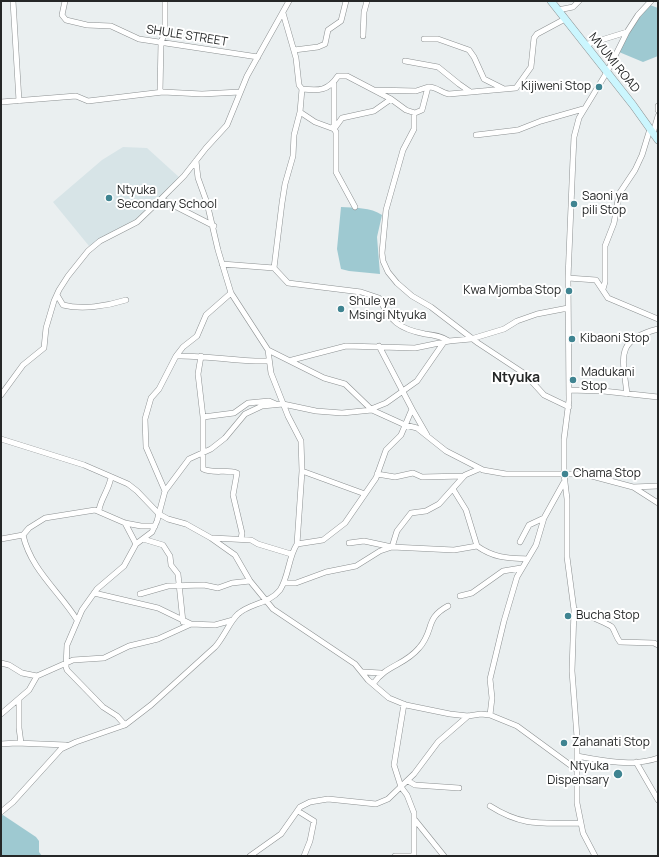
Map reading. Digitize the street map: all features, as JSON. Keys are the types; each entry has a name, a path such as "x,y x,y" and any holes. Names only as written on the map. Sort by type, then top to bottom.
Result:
{"street":[{"path":"13,1 19,101"},
{"name":"SHULE STREET","path":"65,1 62,15 66,20 87,25 111,26 139,39 258,57"},
{"path":"160,92 161,42 165,33 165,1"},
{"path":"1,395 22,365 44,348 46,328 57,295 68,276 88,251 100,241 137,222 161,199 227,125 240,92 289,1"},
{"path":"294,50 318,47 325,44 328,30 341,21 346,1"},
{"path":"364,36 364,12 367,1"},
{"name":"MVUMI ROAD","path":"551,1 634,105 658,140"},
{"path":"558,10 573,7 579,1"},
{"path":"595,856 583,833 577,803 577,756 572,670 574,610 567,557 567,499 564,474 564,439 569,407 568,278 574,137 576,124 583,109 607,72 626,32 638,15 651,1"},
{"path":"274,268 285,184 293,156 294,135 300,112 302,89 299,85 294,50 283,13"},
{"path":"372,90 416,91 428,87 435,87 444,93 516,88 531,67 534,38 537,34 565,19"},
{"path":"585,45 626,32"},
{"path":"424,39 438,39 469,50 484,79 504,89"},
{"path":"405,61 438,67 469,91"},
{"path":"355,207 336,172 337,138 334,129 334,84 338,76 343,75 414,113 422,110 428,87"},
{"path":"302,89 323,89 334,84"},
{"path":"1,102 76,96 88,100 160,92 210,94 240,92"},
{"path":"334,129 345,117 374,111 389,103 391,100"},
{"path":"476,135 518,130 541,121 583,109"},
{"path":"300,112 315,122 334,129"},
{"path":"414,113 414,129 403,150 388,198 384,223 383,261 392,278 407,292 471,339 525,374 544,396 569,407"},
{"path":"602,289 604,282 605,246 614,224 619,194 635,170 658,116"},
{"path":"1,812 13,802 61,749 67,745 125,724 151,705 215,647 223,638 233,620 246,608 267,600 278,592 284,583 291,554 297,544 302,471 301,441 283,404 271,373 268,361 268,350 231,293 222,264 214,226 198,178 196,161"},
{"path":"161,199 214,226"},
{"path":"222,264 274,268 288,283 361,292 379,298 394,322 417,332 439,335 446,341"},
{"path":"568,278 592,278 596,280 608,298 658,319"},
{"path":"165,491 146,447 145,419 151,398 159,389 176,356 183,347 197,336 206,315 231,293"},
{"path":"57,295 63,305 71,306 105,305 126,300"},
{"path":"291,360 346,346 415,348 446,341 471,339 504,329 517,321 537,314 568,308"},
{"path":"626,394 623,358 624,349 638,336 658,329"},
{"path":"125,724 99,703 71,674 66,664 67,645 77,620 94,593 102,584 120,570 136,544 152,532 159,514 165,491 186,462 203,454 225,438 249,411 276,404 283,404 316,411 342,413 372,410 386,403 417,381 446,341"},
{"path":"379,346 402,391 430,439"},
{"path":"268,350 291,360 324,378 345,384 372,410 405,425 417,428 446,451 479,469 488,472 506,474 584,474 633,487 658,502"},
{"path":"176,356 201,356 236,360 268,361"},
{"path":"201,356 198,374 203,418 203,469 209,472 237,473 233,495 242,533 242,539"},
{"path":"569,390 658,397"},
{"path":"203,418 234,413 248,403 269,401 276,404"},
{"path":"297,544 323,540 341,528 377,474 386,450 401,435 412,409"},
{"path":"1,439 61,458 128,484 137,491 159,514 168,520 186,524 212,538 236,555 250,581 273,609 355,664 373,684 389,698 404,704 450,714 468,716 481,714 490,715 517,726 577,770"},
{"path":"392,547 397,531 408,516 414,512 432,509 439,504 465,476 479,469"},
{"path":"302,471 365,494"},
{"path":"377,474 395,477 413,473 422,477 465,476"},
{"path":"98,510 100,500 109,488 110,477"},
{"path":"490,715 492,698 490,679 504,621 521,568 536,545 544,518 565,481"},
{"path":"633,487 658,486"},
{"path":"453,489 466,510 477,546 488,554 527,559"},
{"path":"1,538 23,535 29,528 45,518 81,511 98,510 125,523 141,526 155,526"},
{"path":"520,542 529,525 544,518"},
{"path":"125,523 136,544"},
{"path":"23,535 28,550 38,570 69,607 77,620"},
{"path":"212,538 242,539 291,554"},
{"path":"143,539 164,546 170,556 171,565 178,573 183,622"},
{"path":"349,543 364,541 392,547 454,550 477,546"},
{"path":"284,583 296,583 326,572 356,566 380,551 392,547"},
{"path":"460,596 472,593 503,571 521,568"},
{"path":"140,594 168,586 180,587 200,585 218,588 232,583 250,581"},
{"path":"94,593 158,608 183,622 191,624 215,625 233,620"},
{"path":"373,684 381,673 407,658 419,648 426,639 433,617 438,611 448,606"},
{"path":"574,610 585,613 592,618 610,625 620,642 654,643 658,645"},
{"path":"1,663 9,665 22,673 37,676 75,660 99,659 109,656 129,646 158,639 191,624"},
{"path":"363,672 381,673"},
{"path":"1,714 19,700 37,676"},
{"path":"19,700 19,728 21,743"},
{"path":"404,704 394,765 400,787 409,799 415,820 413,844 414,856"},
{"path":"250,856 281,834 300,807 310,802 328,798 376,804 388,799 408,781 425,762 438,742 468,716"},
{"path":"1,744 21,743 46,746 67,745"},
{"path":"577,756 604,761 636,762 648,762 658,758"},
{"path":"636,762 658,800"},
{"path":"408,781 415,785 459,788"},
{"path":"490,806 507,817 520,821 580,823"},
{"path":"298,811 314,821 310,841 304,856"},
{"path":"415,820 444,856"},
{"path":"395,856 411,856"}],"shaded area":[{"path":"650,5 658,8 658,56 643,62 619,52 627,33"},
{"name":"Ntyuka Secondary School","path":"123,147 147,148 180,178 136,219 89,246 53,202 102,160"},
{"path":"341,207 368,209 382,215 377,237 380,274 341,269 337,249"},
{"path":"3,815 36,837 39,841 39,852 42,856 1,856 1,816"}],"place":[{"name":"Kijiweni Stop","path":"599,87"},
{"name":"Ntyuka Secondary School","path":"109,198"},
{"name":"Saoni ya pili Stop","path":"574,204"},
{"name":"Kwa Mjomba Stop","path":"569,291"},
{"name":"Shule ya Msingi Ntyuka","path":"341,309"},
{"name":"Kibaoni Stop","path":"572,339"},
{"name":"Madukani Stop","path":"573,380"},
{"name":"Chama Stop","path":"565,474"},
{"name":"Bucha Stop","path":"568,616"},
{"name":"Zahanati Stop","path":"564,743"},
{"name":"Ntyuka Dispensary","path":"618,774"}],"district":[{"name":"Ntyuka","path":"516,378"}]}
